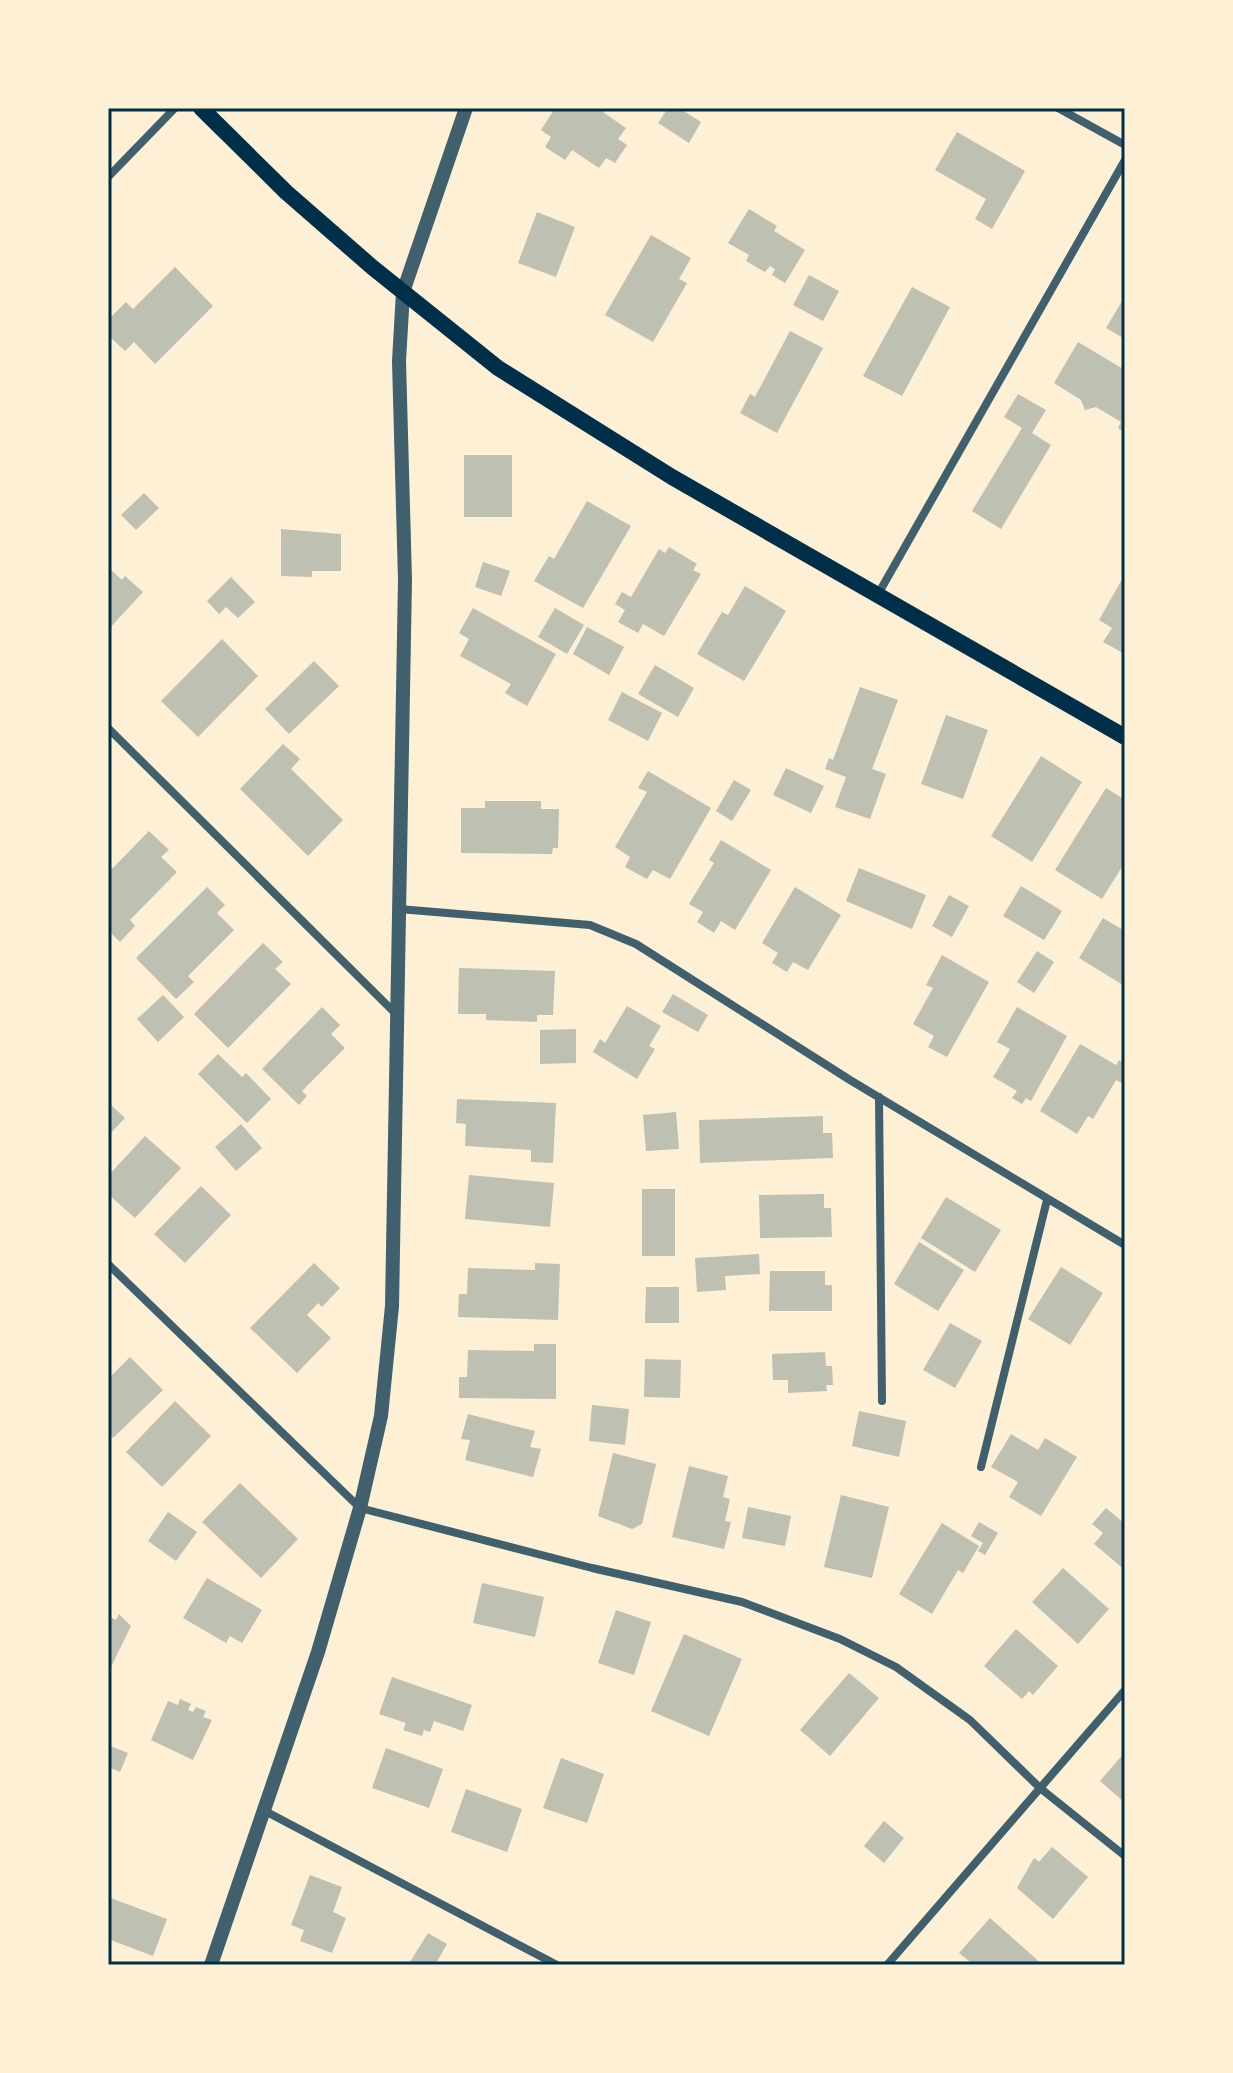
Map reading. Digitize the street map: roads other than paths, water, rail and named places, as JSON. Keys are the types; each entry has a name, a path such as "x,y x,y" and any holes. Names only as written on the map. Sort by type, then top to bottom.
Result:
{"main road":[{"path":"201,108 286,192 498,368 557,407 877,597 1125,737"}],"street":[{"path":"108,177 175,108"},
{"path":"211,1965 318,1652 360,1508 381,1416 392,1306 398,1015 405,580 399,361 403,292 466,108"},
{"path":"1058,108 1125,145"},
{"path":"877,597 1125,160"},
{"path":"108,728 398,1015"},
{"path":"399,909 551,920 590,925 613,935 678,968 879,1097 1125,1245"},
{"path":"879,1097 882,1401"},
{"path":"981,1467 1047,1200"},
{"path":"108,1264 360,1508 742,1602 840,1639 896,1667 936,1694 970,1720 1040,1788 1125,1856"},
{"path":"887,1965 1125,1690"},
{"path":"265,1811 557,1965"}]}
